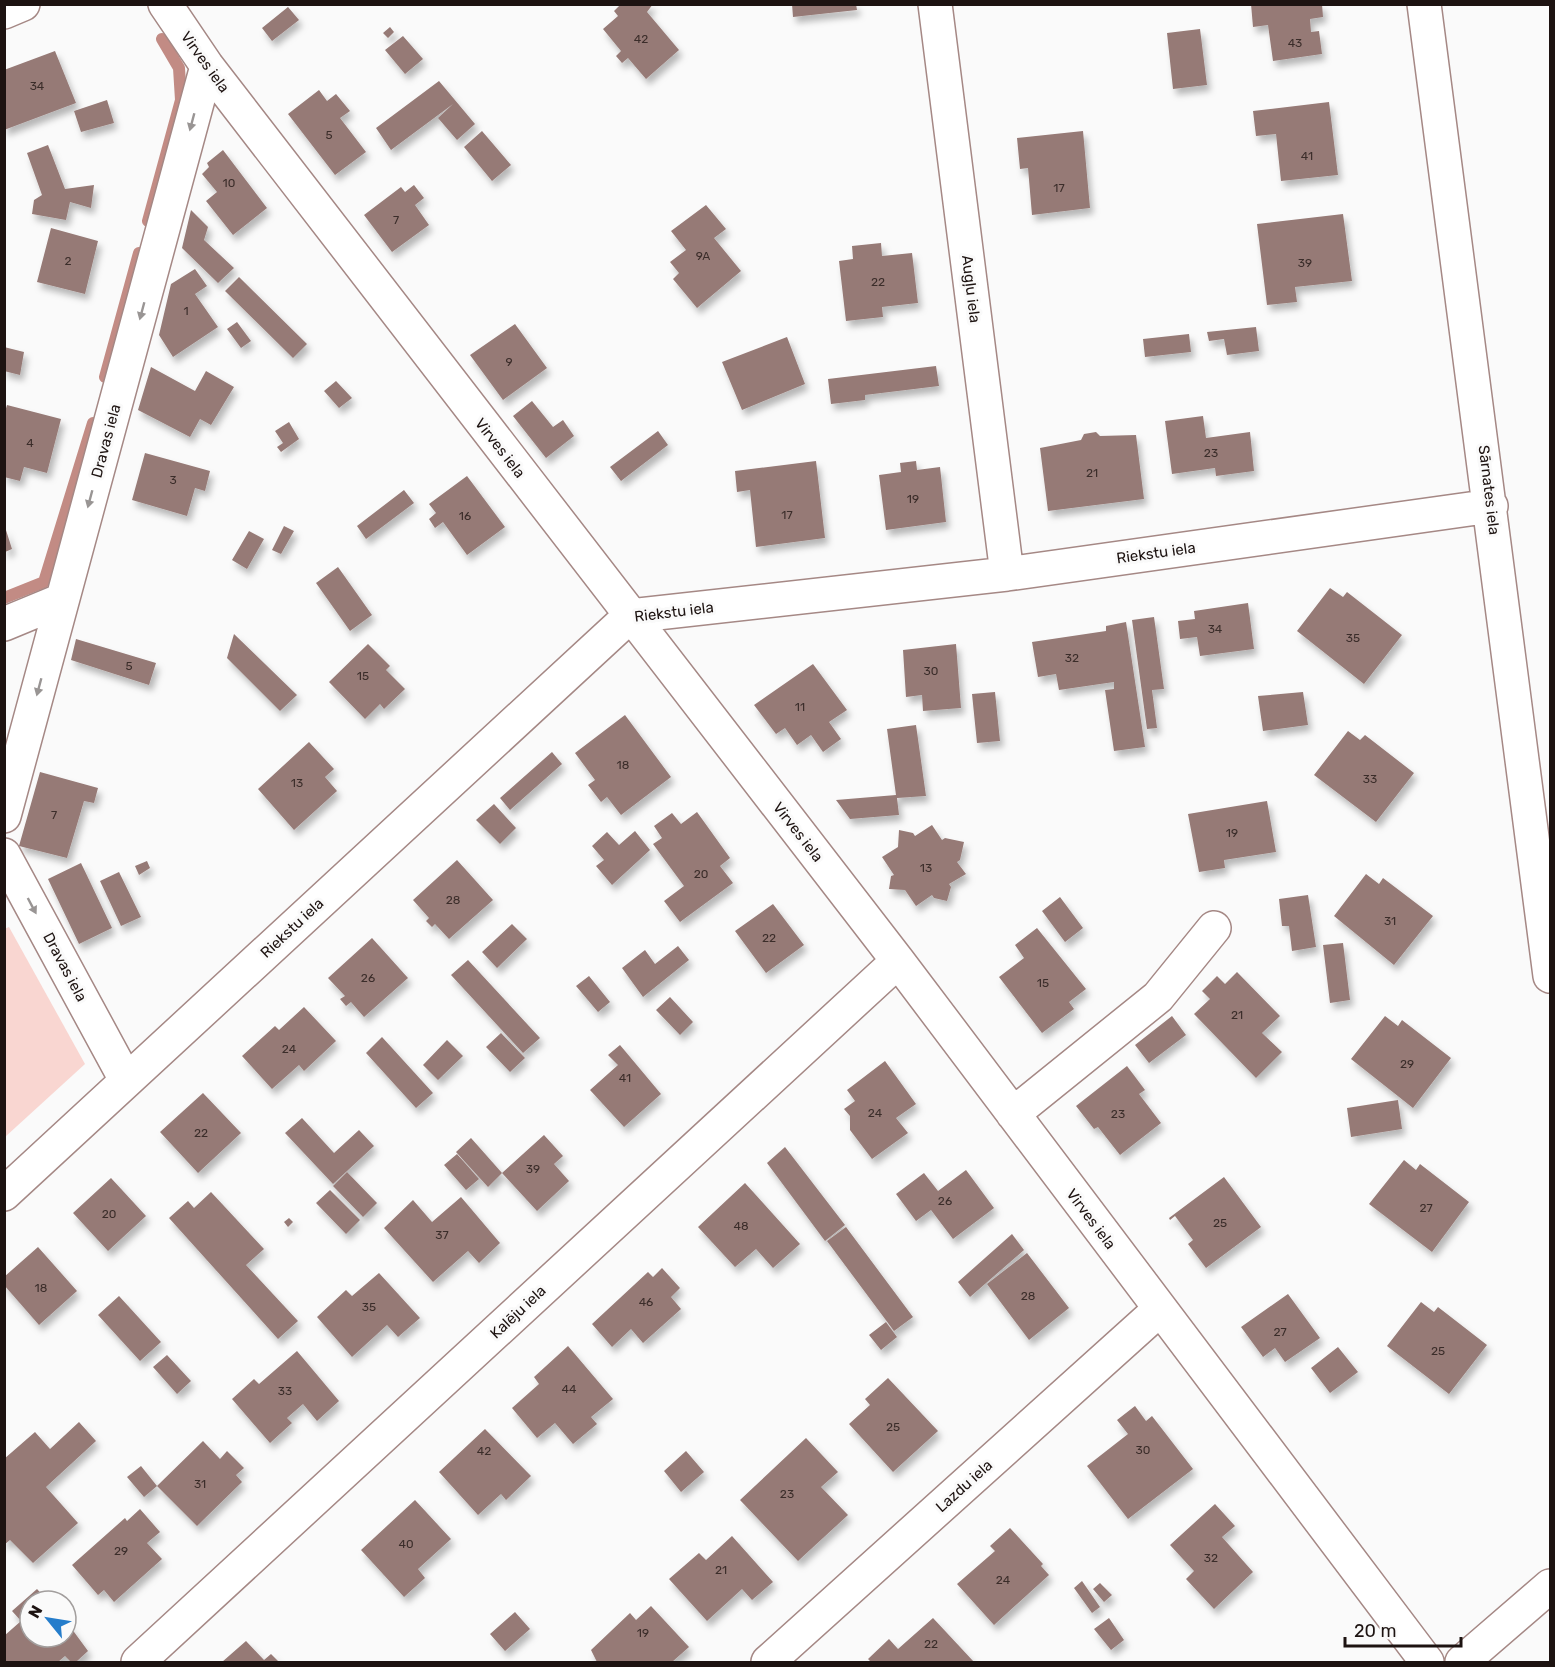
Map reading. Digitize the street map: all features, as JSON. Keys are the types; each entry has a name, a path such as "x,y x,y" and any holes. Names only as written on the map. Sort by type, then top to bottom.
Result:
{"street":[{"path":"4,12 23,4"},
{"name":"Virves iela","path":"165,4 207,66 898,961 1159,1310 1427,1662"},
{"name":"Augļu iela","path":"935,4 1007,574"},
{"name":"Sārnates iela","path":"1424,4 1551,976"},
{"name":"Dravas iela","path":"4,816 207,66"},
{"name":"Riekstu iela","path":"4,1194 630,616 1007,574 1491,506"},
{"path":"4,624 62,600"},
{"name":"Dravas iela","path":"4,855 126,1080"},
{"path":"1013,1114 1158,997 1214,928"},
{"name":"Kalēju iela","path":"138,1662 898,961"},
{"name":"Lazdu iela","path":"768,1662 1159,1310"},
{"path":"1462,1662 1551,1586"}],"shaded area":[{"path":"9,927 85,1064 5,1137 4,929"}],"building":[{"path":"621,4 653,4 647,12 679,50 646,79 628,58 622,63 616,56 621,51 603,29 618,16 614,11"},
{"path":"792,4 856,4 857,10 793,17"},
{"path":"1251,4 1322,4 1323,17 1310,19 1311,32 1319,31 1322,54 1273,61 1268,25 1253,27"},
{"path":"288,7 299,20 272,41 262,28"},
{"path":"390,27 394,32 388,38 383,33"},
{"path":"1200,29 1207,85 1173,89 1167,33"},
{"path":"403,36 423,59 405,74 385,50"},
{"path":"55,51 76,103 4,130 4,70"},
{"path":"439,81 475,124 457,140 438,118 453,104 391,150 376,128"},
{"path":"319,90 327,101 336,94 350,111 340,118 366,152 335,175 288,114"},
{"path":"107,100 114,123 81,132 74,111"},
{"path":"1329,102 1338,175 1281,181 1276,134 1256,136 1253,111"},
{"path":"482,131 511,165 492,181 464,147"},
{"path":"1083,131 1090,208 1032,215 1028,168 1020,169 1017,138"},
{"path":"48,145 65,189 94,185 91,208 70,202 66,220 32,214 34,200 42,195 27,153"},
{"path":"223,150 267,208 233,235 206,201 217,192 202,174 209,167 207,163"},
{"path":"414,185 424,198 415,205 429,225 392,252 364,215 401,187 405,192"},
{"path":"706,205 726,229 714,238 741,271 697,308 673,279 679,273 670,262 686,250 671,231"},
{"path":"191,210 208,227 204,240 234,268 218,283 182,248"},
{"path":"1343,214 1352,281 1295,287 1297,302 1267,305 1257,224"},
{"path":"51,228 98,241 85,294 37,282"},
{"path":"881,243 882,256 912,253 918,303 882,307 883,317 846,321 839,261 853,259 852,246"},
{"path":"195,269 207,286 195,294 218,327 173,357 159,335 171,284"},
{"path":"239,277 307,344 293,358 225,291"},
{"path":"237,322 251,341 241,348 227,329"},
{"path":"515,324 547,368 503,400 470,355"},
{"path":"1256,327 1259,351 1227,355 1224,339 1209,341 1207,332"},
{"path":"1189,334 1191,352 1145,357 1143,339"},
{"path":"787,337 805,384 742,410 722,362"},
{"path":"4,347 24,352 20,375 4,371"},
{"path":"936,366 939,386 865,395 865,400 831,404 828,379"},
{"path":"151,367 195,391 206,371 234,387 211,425 200,419 190,437 138,410"},
{"path":"336,381 352,398 339,408 324,391"},
{"path":"532,401 553,427 563,420 574,436 546,458 513,416"},
{"path":"7,405 61,419 47,473 24,467 20,481 4,477 4,415"},
{"path":"1203,416 1206,438 1250,432 1254,471 1216,476 1215,468 1172,474 1165,421"},
{"path":"289,422 299,439 281,452 277,447 283,443 275,431"},
{"path":"658,431 668,445 621,481 610,467"},
{"path":"1096,432 1100,436 1136,435 1144,499 1048,511 1040,448 1081,440 1084,434"},
{"path":"145,453 210,471 205,491 195,488 187,516 132,500"},
{"path":"816,461 825,538 756,547 750,490 737,492 735,471"},
{"path":"916,461 917,470 940,467 946,522 886,530 879,475 901,472 900,463"},
{"path":"467,476 505,527 467,555 443,522 435,528 429,519 436,513 429,504"},
{"path":"404,490 414,503 366,539 357,526"},
{"path":"284,526 294,531 281,554 272,550"},
{"path":"5,527 12,549 5,552"},
{"path":"249,531 264,539 247,569 232,560"},
{"path":"338,567 372,615 350,631 316,583"},
{"path":"1330,588 1343,597 1347,592 1402,635 1364,684 1297,631"},
{"path":"1248,603 1254,649 1200,656 1197,637 1180,639 1178,621 1195,619 1194,611"},
{"path":"1154,617 1164,689 1152,690 1157,728 1147,729 1132,620"},
{"path":"1126,622 1145,747 1114,751 1105,690 1114,689 1114,682 1059,690 1056,674 1038,677 1032,642 1106,631 1106,626"},
{"path":"234,634 297,695 280,711 227,658"},
{"path":"76,639 156,663 149,685 71,660"},
{"path":"368,644 390,666 386,670 405,689 384,709 380,704 365,719 329,682"},
{"path":"956,644 961,708 923,711 922,695 906,697 903,650"},
{"path":"813,664 847,710 829,722 841,739 823,752 811,735 797,745 785,728 776,734 754,705"},
{"path":"995,692 1000,741 977,743 972,694"},
{"path":"1303,692 1308,725 1263,731 1258,696"},
{"path":"625,715 671,777 621,815 607,797 601,802 588,785 595,780 575,753"},
{"path":"916,725 926,796 897,798 899,815 850,819 836,800 896,795 887,729"},
{"path":"1348,731 1360,740 1365,735 1414,773 1376,822 1314,775"},
{"path":"309,742 334,769 325,777 337,791 294,830 258,789"},
{"path":"552,752 562,764 510,810 500,798"},
{"path":"40,772 98,788 94,803 84,801 67,858 19,846"},
{"path":"1267,801 1276,852 1224,860 1225,868 1199,872 1188,814"},
{"path":"494,804 516,828 500,844 476,820"},
{"path":"697,812 730,858 720,866 733,883 680,922 664,901 684,886 653,844 662,838 654,826 672,813 681,824"},
{"path":"932,825 942,840 945,838 964,842 960,860 957,862 966,874 949,884 951,887 947,901 934,898 932,895 916,906 905,890 889,889 891,876 894,875 882,857 898,847 899,830 913,833 915,836"},
{"path":"635,831 650,850 612,885 596,866 604,860 592,846 607,832 619,845"},
{"path":"457,860 493,900 449,939 435,924 432,927 426,921 429,918 413,900"},
{"path":"147,861 150,868 139,875 135,866"},
{"path":"81,863 112,928 79,944 48,879"},
{"path":"119,872 141,917 121,926 100,881"},
{"path":"1366,874 1379,884 1383,878 1433,916 1394,965 1334,916"},
{"path":"1308,895 1316,947 1292,951 1289,926 1282,926 1279,899"},
{"path":"1060,897 1083,928 1065,942 1042,911"},
{"path":"773,904 804,945 766,973 735,931"},
{"path":"512,924 527,939 497,968 482,952"},
{"path":"1037,928 1086,989 1069,1002 1074,1009 1042,1033 999,977 1024,958 1015,945"},
{"path":"372,938 408,978 364,1017 351,1002 346,1006 340,999 345,996 328,978"},
{"path":"1343,943 1350,1000 1330,1003 1323,945"},
{"path":"678,946 689,960 643,997 622,968 645,950 655,964"},
{"path":"468,960 540,1038 523,1053 451,975"},
{"path":"1237,972 1280,1016 1262,1033 1282,1052 1256,1078 1194,1014 1210,999 1202,991 1217,976 1225,984"},
{"path":"589,976 610,1002 598,1012 576,986"},
{"path":"670,997 693,1022 680,1035 656,1010"},
{"path":"304,1007 336,1041 304,1071 299,1065 272,1089 242,1056 275,1026 279,1030"},
{"path":"1172,1016 1186,1035 1149,1063 1135,1045"},
{"path":"1385,1016 1398,1026 1402,1020 1451,1058 1413,1108 1351,1059"},
{"path":"501,1033 525,1058 510,1072 486,1047"},
{"path":"382,1037 433,1093 416,1108 366,1053"},
{"path":"447,1040 463,1056 438,1080 423,1065"},
{"path":"620,1045 661,1094 624,1127 590,1090 618,1065 608,1055"},
{"path":"885,1061 916,1104 896,1118 908,1133 872,1159 850,1130 850,1116 844,1109 855,1101 847,1090"},
{"path":"1127,1066 1145,1090 1139,1094 1161,1123 1120,1155 1098,1127 1094,1129 1076,1106"},
{"path":"203,1093 241,1133 198,1173 160,1132"},
{"path":"1398,1100 1402,1129 1351,1137 1347,1108"},
{"path":"302,1118 334,1153 359,1130 374,1146 333,1184 285,1133"},
{"path":"544,1135 563,1156 554,1164 569,1181 537,1211 502,1173"},
{"path":"471,1138 502,1173 488,1187 456,1152"},
{"path":"785,1147 845,1225 825,1241 767,1163"},
{"path":"457,1154 479,1179 466,1190 444,1165"},
{"path":"1404,1160 1416,1170 1420,1164 1469,1202 1432,1252 1369,1204"},
{"path":"966,1170 994,1208 953,1239 931,1210 916,1221 896,1194 924,1173 938,1191"},
{"path":"347,1172 377,1203 363,1217 333,1186"},
{"path":"1224,1177 1261,1227 1206,1268 1188,1244 1193,1240 1175,1216 1170,1220 1169,1218"},
{"path":"111,1178 146,1216 108,1251 73,1213"},
{"path":"745,1183 800,1244 773,1268 756,1249 735,1267 698,1227"},
{"path":"330,1190 360,1220 346,1234 316,1203"},
{"path":"211,1192 264,1249 246,1265 298,1321 278,1339 169,1218 188,1201 194,1208"},
{"path":"461,1197 500,1243 479,1263 468,1251 433,1282 384,1228 413,1200 432,1222"},
{"path":"289,1218 293,1222 288,1227 284,1222"},
{"path":"846,1227 913,1317 894,1331 827,1241"},
{"path":"1012,1234 1024,1250 970,1297 958,1282"},
{"path":"38,1247 77,1291 39,1325 4,1285 4,1277"},
{"path":"1027,1253 1069,1308 1029,1340 987,1284"},
{"path":"662,1268 680,1288 671,1297 681,1309 643,1343 631,1329 612,1347 592,1324 648,1272 653,1277"},
{"path":"379,1273 420,1318 398,1337 387,1325 352,1357 317,1317 346,1290 352,1296"},
{"path":"1288,1294 1320,1338 1285,1362 1275,1348 1263,1357 1241,1327"},
{"path":"119,1296 161,1342 140,1361 98,1315"},
{"path":"1421,1302 1434,1312 1438,1307 1487,1345 1449,1394 1387,1346"},
{"path":"886,1322 897,1337 881,1350 869,1335"},
{"path":"568,1346 613,1399 591,1417 597,1424 573,1444 555,1423 537,1438 512,1408 539,1384 534,1377"},
{"path":"1338,1347 1358,1372 1330,1393 1311,1368"},
{"path":"297,1351 339,1401 317,1421 303,1404 287,1418 292,1423 270,1443 232,1399 254,1379 259,1384"},
{"path":"167,1355 191,1381 177,1394 153,1367"},
{"path":"888,1378 938,1431 893,1472 849,1424 870,1405 865,1399"},
{"path":"1135,1406 1146,1421 1152,1416 1193,1469 1128,1519 1087,1466 1128,1434 1117,1420"},
{"path":"79,1422 96,1441 46,1487 78,1523 33,1563 10,1540 4,1545 4,1459 35,1432 50,1449"},
{"path":"485,1429 531,1476 506,1500 501,1494 478,1515 439,1472"},
{"path":"806,1438 838,1472 821,1487 848,1515 798,1561 740,1500"},
{"path":"203,1441 220,1459 227,1451 244,1468 236,1475 242,1482 197,1526 157,1486"},
{"path":"686,1451 704,1472 681,1492 664,1471"},
{"path":"141,1466 157,1486 144,1497 127,1477"},
{"path":"415,1500 451,1539 418,1569 425,1578 404,1597 361,1550"},
{"path":"1215,1504 1235,1526 1222,1537 1253,1572 1214,1609 1186,1579 1194,1571 1170,1545"},
{"path":"140,1509 160,1532 147,1543 162,1559 114,1602 104,1590 98,1595 72,1565 125,1518 127,1521"},
{"path":"1010,1528 1043,1564 1041,1566 1049,1575 994,1625 957,1584 995,1551 990,1546"},
{"path":"732,1536 773,1582 752,1600 742,1589 707,1621 669,1579 699,1553 706,1560"},
{"path":"1082,1581 1100,1607 1092,1613 1074,1588"},
{"path":"1100,1583 1112,1595 1104,1602 1093,1589"},
{"path":"18,1606 18,1618 12,1611"},
{"path":"651,1606 689,1647 672,1662 597,1662 591,1650 630,1613 636,1620"},
{"path":"515,1612 530,1629 505,1651 490,1634"},
{"path":"933,1618 974,1662 871,1662 868,1659 889,1639 898,1649"},
{"path":"1109,1618 1124,1640 1111,1650 1094,1629"},
{"path":"18,1624 18,1649 78,1649 78,1637 88,1651 76,1662 71,1662 65,1656 58,1662 4,1662 4,1636"},
{"path":"246,1641 264,1660 271,1654 279,1662 222,1662"}],"waterway":[{"path":"148,221 181,100 179,68 162,39"},
{"path":"105,377 139,253"},
{"path":"4,598 44,582 93,423"}]}
